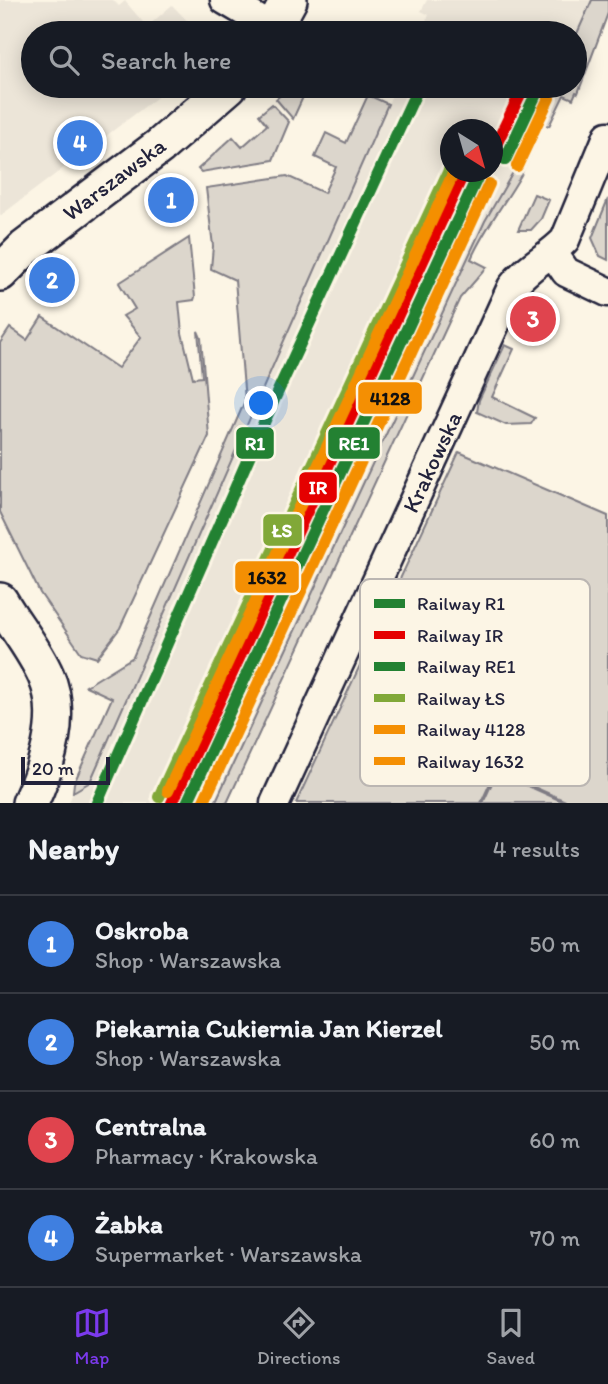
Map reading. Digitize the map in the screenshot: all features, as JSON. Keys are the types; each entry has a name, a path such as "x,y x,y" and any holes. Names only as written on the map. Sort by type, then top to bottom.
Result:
{"street":[{"path":"225,0 278,21"},
{"name":"Warszawska","path":"0,273 25,248 160,146 215,98"},
{"name":"Krakowska","path":"378,579 512,287 524,271 552,253 565,240 608,136"},
{"path":"552,253 566,272 608,292"},
{"path":"0,601 46,674 51,690 53,727 47,757 30,803"},
{"name":"Krakowska","path":"275,803 360,618"}],"shaded area":[{"path":"0,0 113,0 119,6 125,1 142,21 21,21 21,98 156,98 0,216"},
{"path":"427,0 592,0 583,21 426,21 429,15 421,11"},
{"path":"592,0 608,0 608,13 587,69 587,21 583,21"},
{"path":"172,5 187,21 154,21"},
{"path":"277,98 303,98 293,119"},
{"path":"367,98 375,98 388,104 90,782 73,792 74,783 112,698 86,686 133,657 245,401 235,280 211,269 213,246 206,188 287,176 324,193 336,167 315,157 326,133 346,143"},
{"path":"391,98 547,98 512,174 485,221 215,803 69,803 73,792 90,782"},
{"path":"547,98 563,98 549,126 544,124 521,175 476,247 471,259 487,267 460,298 227,803 215,803 485,221 512,174"},
{"path":"272,104 289,122 273,160 201,172 198,169 233,137 242,147 267,125 259,115"},
{"path":"534,194 549,200 541,219 531,230 518,230"},
{"path":"608,199 608,260 600,256 592,238"},
{"path":"189,238 195,297 194,300 179,302 182,333 193,378 202,377 198,331 201,338 209,436 120,628 97,658 81,653 40,593 0,512 0,343 10,328 27,340 42,317 118,368 141,337 123,316 135,309 119,283"},
{"path":"505,345 514,349 492,397 535,418 531,424 506,425 477,412 479,400"},
{"path":"459,452 608,516 608,803 570,803 532,786 590,786 590,579 400,579"},
{"path":"360,665 360,786 489,786 481,803 296,803"},
{"path":"491,786 528,786 566,803 483,803"}],"rail line":[{"name":"R1","path":"97,803 273,402 413,98"},
{"name":"IR","path":"503,130 518,98"},
{"name":"RE1","path":"505,160 534,98"},
{"name":"4128","path":"517,166 549,98"},
{"name":"ŁS","path":"159,797 444,182"},
{"name":"1632","path":"168,791 449,182"},
{"name":"IR","path":"172,803 459,182"},
{"name":"RE1","path":"187,803 475,182"},
{"name":"4128","path":"203,803 489,184"}],"place":[{"name":"Żabka","path":"80,143"},
{"name":"Oskroba","path":"171,200"},
{"name":"Piekarnia Cukiernia Jan Kierzel","path":"52,280"},
{"name":"Centralna","path":"533,319"}]}
